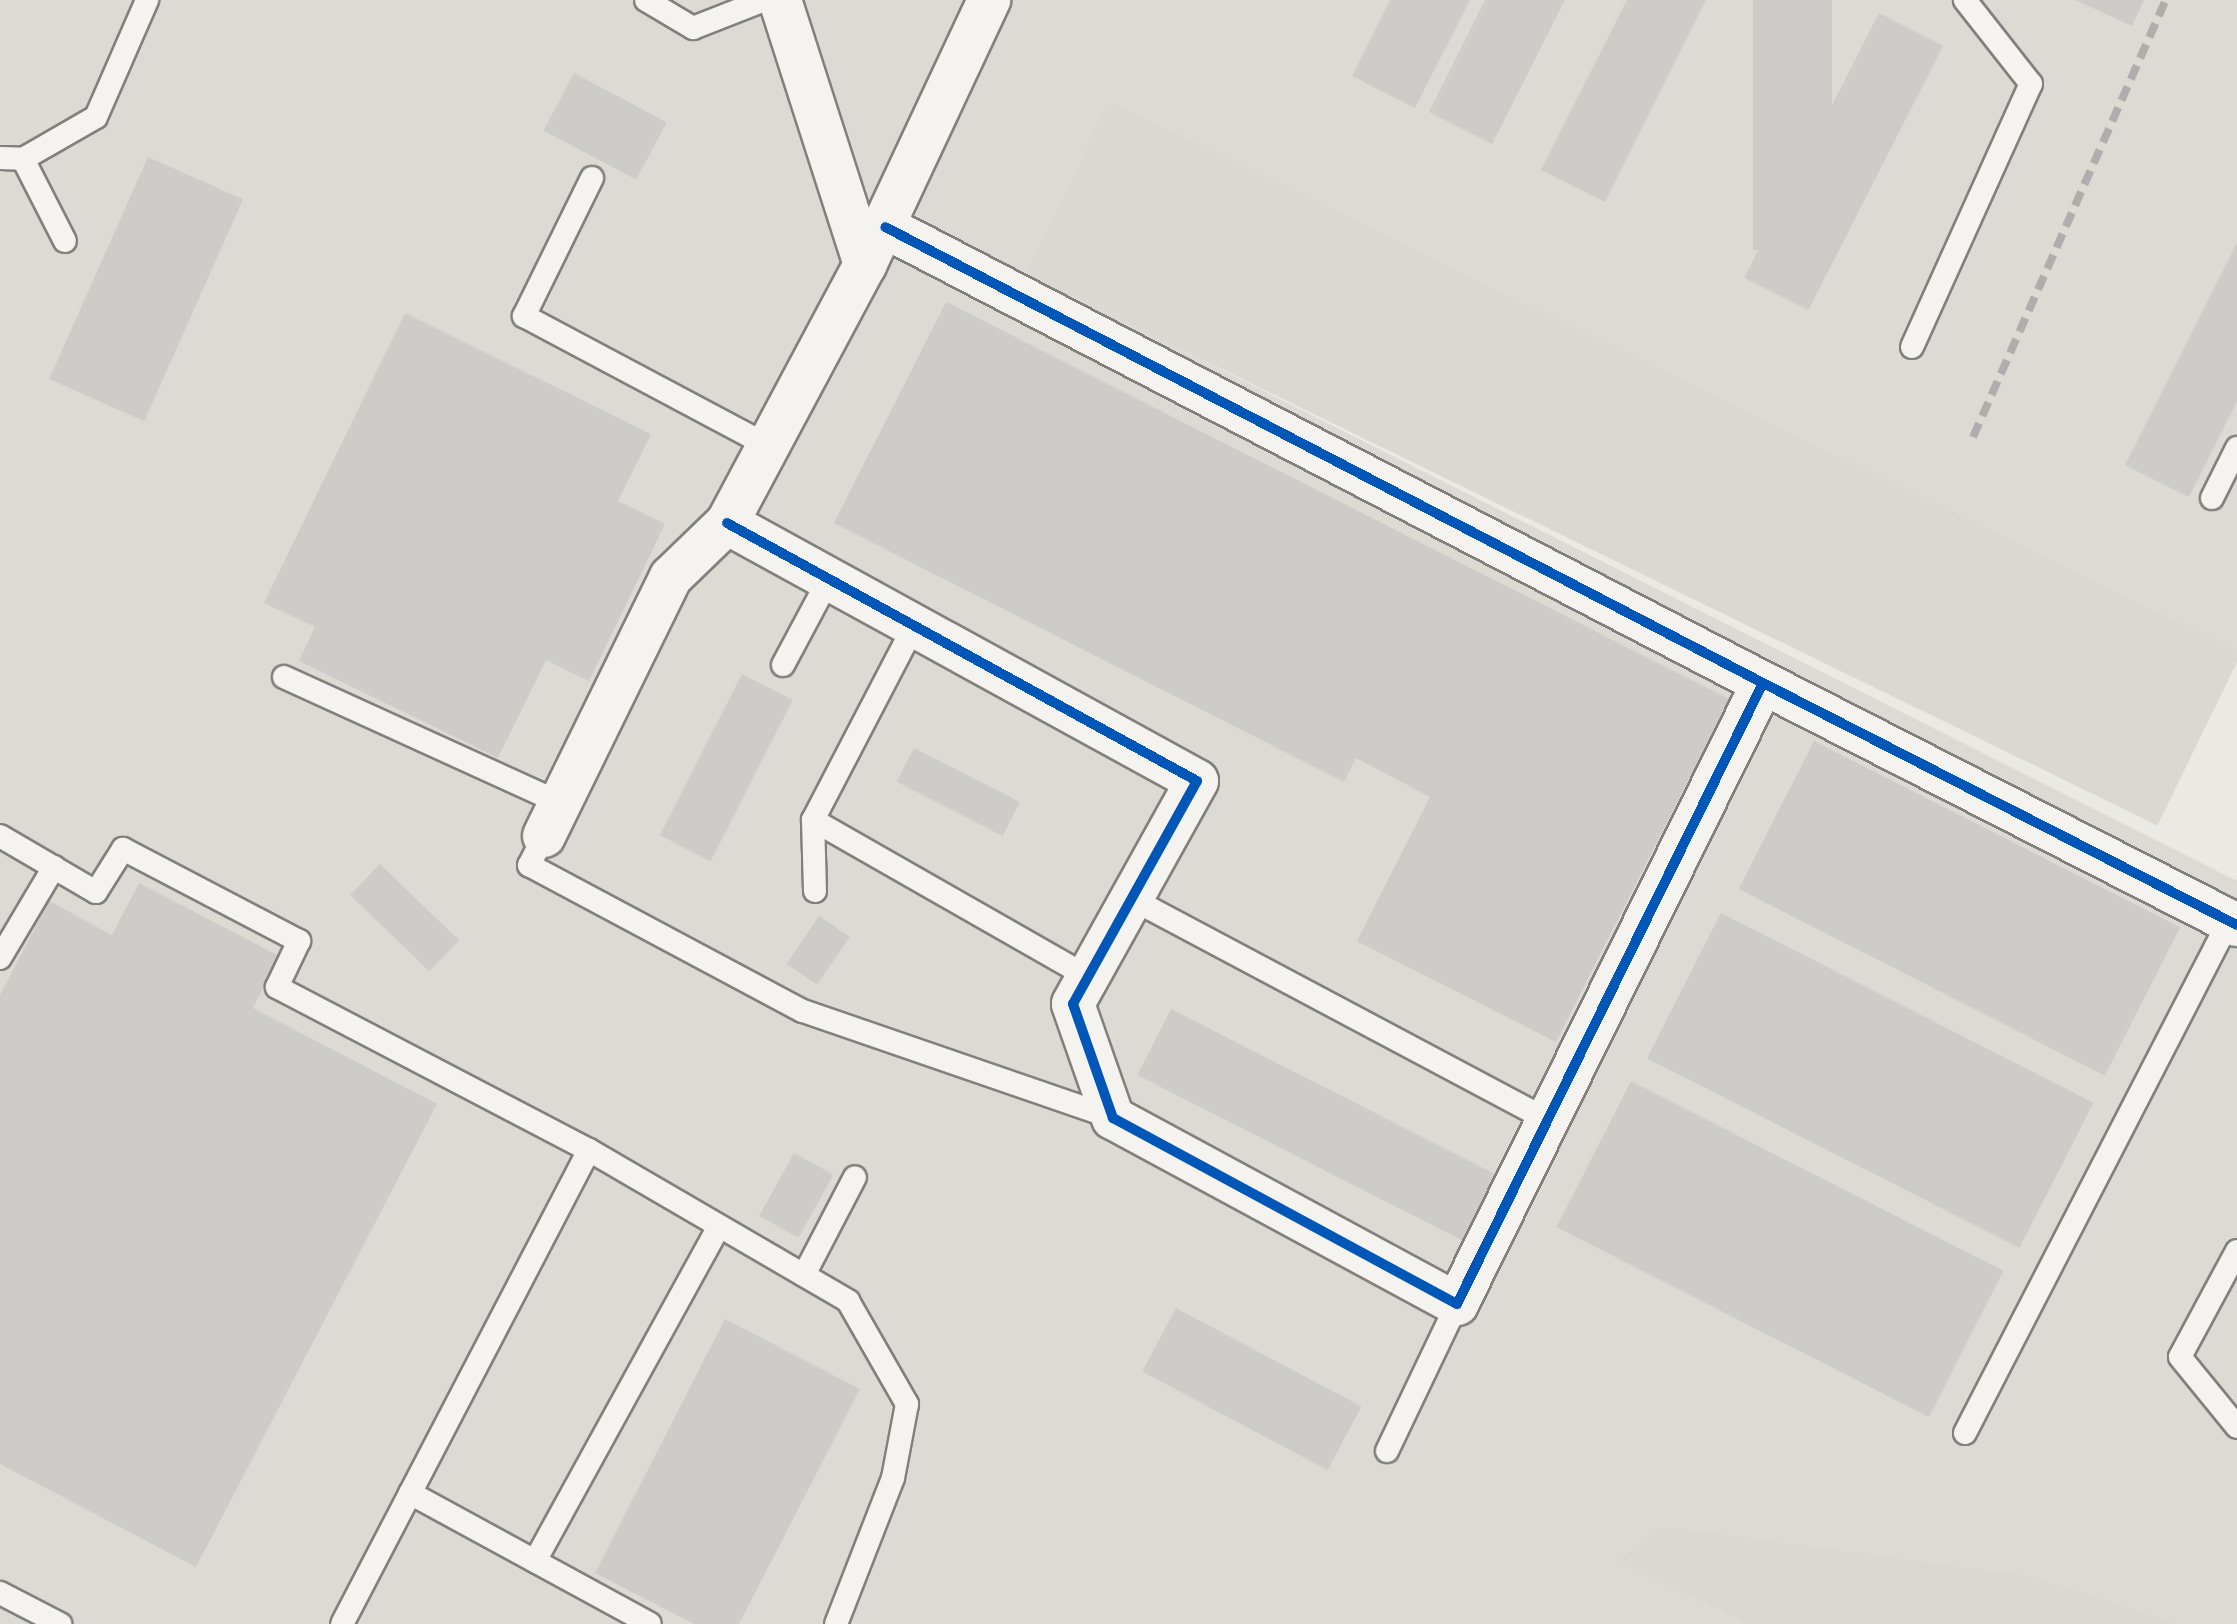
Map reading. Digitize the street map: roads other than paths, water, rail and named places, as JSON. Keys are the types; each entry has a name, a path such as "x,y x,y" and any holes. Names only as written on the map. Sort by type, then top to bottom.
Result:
{"street":[{"path":"780,0 865,264"},
{"path":"552,820 671,578 727,523 884,227 989,0"},
{"path":"884,227 2233,923"},
{"path":"727,523 1197,781 1073,1004 1112,1118 1457,1304 1763,682"}],"lane":[{"path":"65,241 11,159 96,117 147,0"},
{"path":"646,0 693,28 764,0"},
{"path":"1912,347 2031,84 1964,0"},
{"path":"592,178 524,316 768,446"},
{"path":"2212,498 2237,448"},
{"path":"784,665 830,579"},
{"path":"815,892 813,820 914,626"},
{"path":"284,677 552,820 529,865 803,1011 1112,1118"},
{"path":"813,820 1088,977"},
{"path":"0,836 96,892 123,849 299,940 277,987 589,1150 848,1301 907,1404 893,1478 836,1624"},
{"path":"0,958 54,867"},
{"path":"1132,899 1548,1120"},
{"path":"1965,1433 2233,923"},
{"path":"342,1624 589,1150"},
{"path":"804,1275 855,1177"},
{"path":"534,1561 719,1226"},
{"path":"2237,1252 2180,1357 2237,1427"},
{"path":"1387,1451 1457,1304"},
{"path":"410,1493 650,1624"},
{"path":"0,1594 60,1624"}],"railway":[{"path":"1973,437 2166,0"}]}
